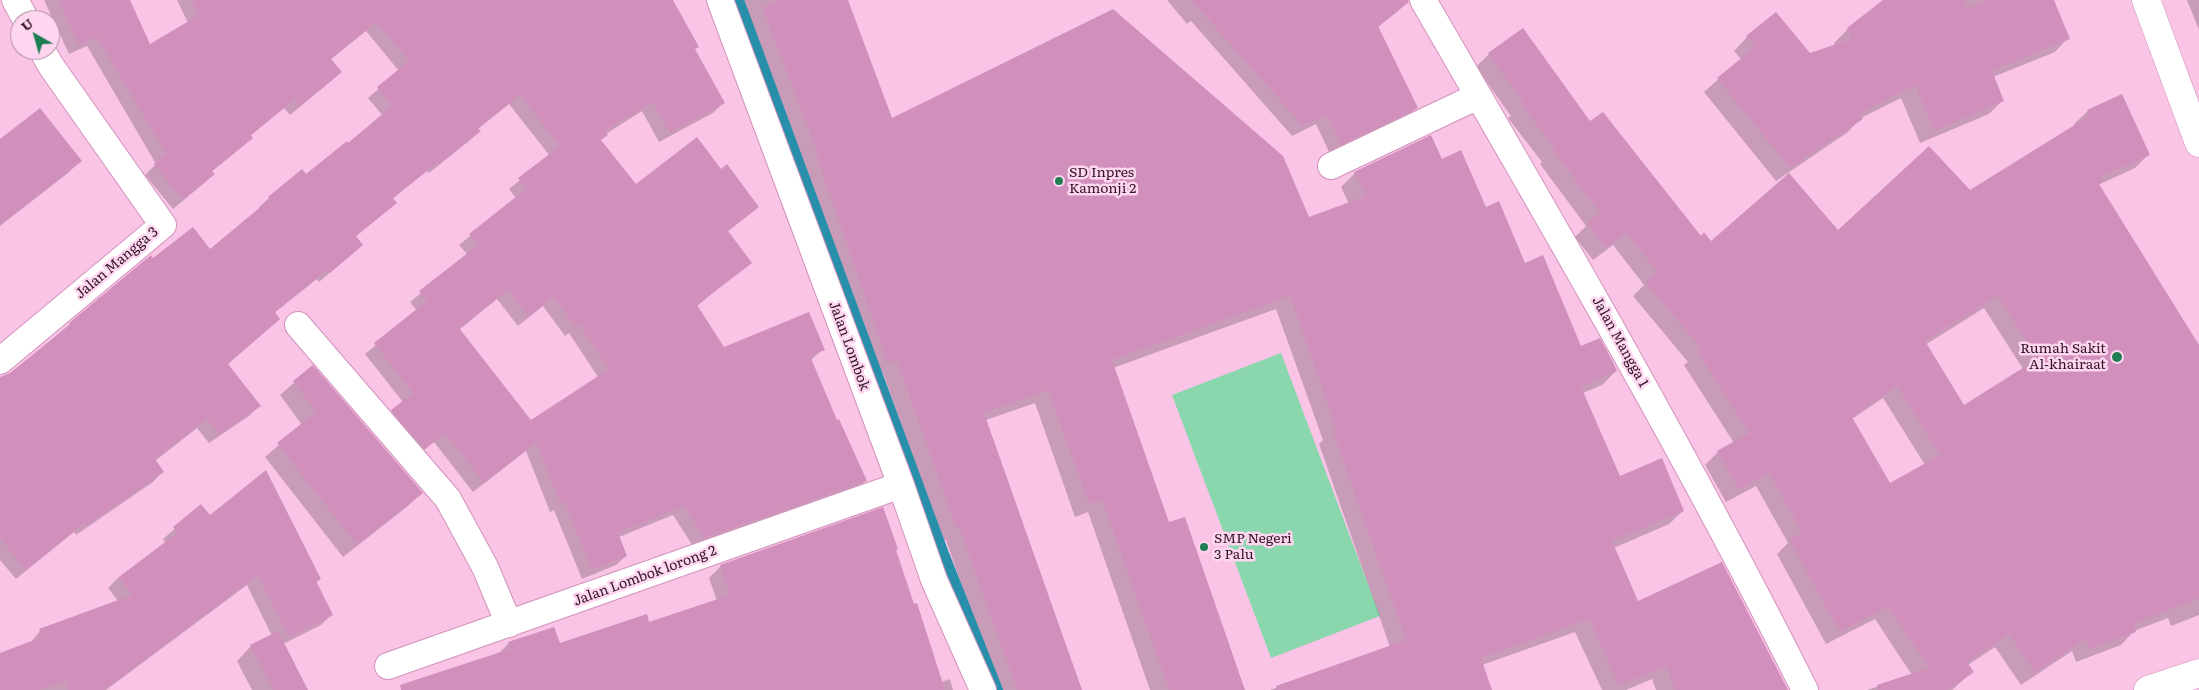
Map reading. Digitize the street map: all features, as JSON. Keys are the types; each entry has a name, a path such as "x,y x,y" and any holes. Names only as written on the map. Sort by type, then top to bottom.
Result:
{"main road":[{"path":"2146,0 2199,143"},
{"path":"2148,690 2199,673"}],"street":[{"name":"Jalan Lombok","path":"721,0 901,485 934,580 983,690"},
{"name":"Jalan Mangga 1","path":"1423,0 1600,305 1756,592 1805,690"},
{"name":"Jalan Mangga 3","path":"0,361 163,225 48,60"},
{"path":"1331,166 1478,96"},
{"path":"298,325 448,499 485,567 509,624"},
{"name":"Jalan Lombok lorong 2","path":"388,666 901,485"}],"green space":[{"path":"1281,353 1380,616 1271,658 1172,395"}],"building":[{"path":"58,0 130,0 150,44 199,15 191,0 673,0 699,47 695,49 725,103 670,133 652,102 605,131 608,135 601,140 636,184 697,137 721,169 727,164 759,207 728,231 752,263 697,305 724,347 809,312 825,350 810,356 837,420 839,419 867,481 704,538 684,506 618,533 627,556 592,570 564,501 560,503 536,442 484,483 445,433 425,449 391,410 413,393 374,343 427,301 419,291 478,245 469,234 526,189 518,178 560,146 520,95 478,128 481,131 393,198 397,203 356,236 363,245 330,273 327,270 275,312 280,319 228,364 261,406 220,434 207,419 155,459 164,472 86,526 84,523 26,570 0,538 0,377 10,373 70,325 69,323 151,255 153,258 193,227 210,249 270,199 268,197 302,169 306,174 347,141 348,143 392,106 377,87 409,61 376,22 331,59 342,72 300,106 295,99 251,135 253,138 212,171 215,174 183,200 154,164 166,154 97,37 79,45","holes":["508,290 528,317 553,297 576,327 579,324 609,369 531,420 459,328"]},
{"path":"781,0 848,0 892,118 1113,9 1283,156 1309,217 1366,196 1354,172 1431,135 1442,159 1461,150 1486,207 1499,201 1525,263 1543,255 1581,346 1600,338 1613,362 1617,371 1581,387 1620,476 1662,458 1684,511 1612,541 1638,601 1722,562 1788,690 1675,690 1666,666 1619,686 1589,619 1481,658 1492,690 1277,690 1276,686 1406,640 1332,429 1336,428 1290,296 1112,360 1169,522 1185,517 1245,690 1169,690 1102,500 1089,504 1048,390 984,413 1082,690 1017,690 959,527 956,528 897,360 888,364 816,155 818,154 762,7"},
{"path":"1191,0 1408,0 1409,2 1378,26 1418,108 1341,145 1327,115 1303,126"},
{"path":"1883,0 1964,0 1967,8 1988,0 2054,0 2070,39 1992,71 2004,101 1934,131 1915,85 1860,114 1863,119 1790,168 1717,78 1755,47 1746,36 1776,12 1810,53 1851,39 1847,28"},
{"path":"1523,28 1590,121 1603,112 1701,236 1704,232 1711,241 1789,173 1838,230 1929,146 1970,190 2089,116 2087,110 2122,94 2150,155 2101,177 2103,181 2099,184 2199,345 2199,598 2133,624 2136,632 2089,649 2085,639 2035,673 2009,634 1967,662 1974,672 1948,690 1878,690 1877,685 1929,668 1888,607 1840,632 1789,540 1802,532 1769,473 1739,490 1717,451 1749,433 1697,351 1701,348 1645,282 1657,272 1627,233 1606,248 1587,223 1600,213 1553,150 1554,148 1521,104 1523,102 1488,53","holes":["1998,296 2037,359 1964,405 1925,341","1897,386 1940,455 1890,483 1852,417"]},
{"path":"40,108 82,161 0,225 0,139"},
{"path":"313,365 423,493 357,545 277,443 316,412 293,381"},
{"path":"266,470 321,579 316,581 333,615 289,637 258,575 104,690 69,690 66,680 40,690 0,690 0,653 42,637 39,629 132,595 119,577 177,533 173,527 201,504 210,515"},
{"path":"883,507 898,549 896,550 914,604 917,603 945,690 401,690 400,685 510,649 508,642 554,627 560,643 647,614 649,622 730,595 720,565"},
{"path":"278,631 308,690 273,690 250,645"}],"waterway":[{"path":"739,0 943,551 998,690"}],"place":[{"name":"SD Inpres Kamonji 2","path":"1059,181"},
{"name":"Rumah Sakit Al-khairaat","path":"2117,357"},
{"name":"SMP Negeri 3 Palu","path":"1204,547"}]}
